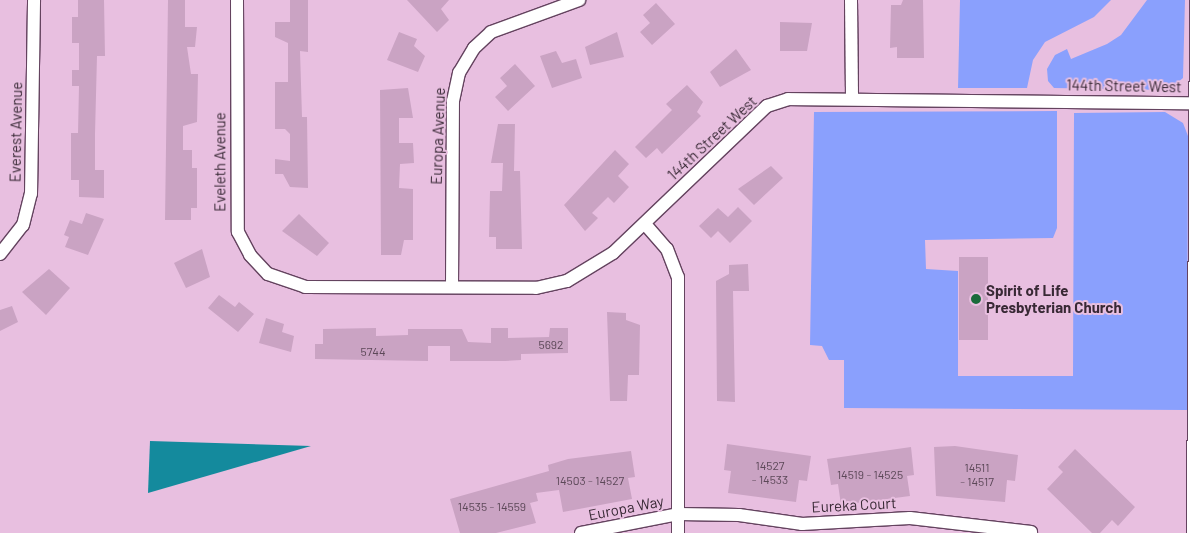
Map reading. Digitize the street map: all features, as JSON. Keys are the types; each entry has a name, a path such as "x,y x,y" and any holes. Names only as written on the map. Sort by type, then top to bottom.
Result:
{"main road":[{"path":"1196,533 1200,103 1199,0"}],"street":[{"name":"Everest Avenue","path":"0,254 23,225 31,194 34,0"},
{"name":"Eveleth Avenue","path":"237,0 238,232 250,255 268,274 305,287"},
{"name":"Europa Avenue","path":"452,287 453,101 459,73 474,48 491,32 579,0"},
{"path":"851,0 852,99"},
{"name":"144th Street West","path":"305,287 536,288 568,281 595,267 645,224 767,106 788,99 1200,103"},
{"path":"645,224 667,249 678,277 678,533"},
{"name":"Eureka Court","path":"678,514 740,515 802,524 910,518 1031,532"},
{"name":"Europa Way","path":"580,533 678,514"}],"shaded area":[{"path":"960,0 1111,0 1094,17 1045,42 1033,60 1027,88 958,88"},
{"path":"1147,0 1185,0 1183,78 1168,90 1054,88 1048,81 1047,69 1055,55 1067,49 1071,59 1107,44 1121,35"},
{"path":"1057,111 1057,228 1053,238 925,240 926,269 958,271 958,376 1073,376 1074,113 1165,112 1183,123 1188,136 1187,410 844,408 844,360 829,360 822,346 810,345 814,112"},
{"path":"150,441 311,446 148,493"}],"building":[{"path":"78,0 104,0 105,56 97,56 95,170 104,170 104,198 79,197 79,180 71,180 71,133 78,133 79,86 72,86 72,70 79,70 79,43 72,43 72,17 78,17"},
{"path":"168,0 185,0 185,27 197,27 195,47 187,47 191,74 198,74 197,122 183,126 183,150 192,150 192,168 197,168 197,208 191,208 191,220 165,220"},
{"path":"290,0 308,0 308,52 300,51 302,117 307,117 308,188 290,187 283,174 275,174 275,159 290,161 290,134 285,129 275,129 275,82 288,82 288,43 275,37 275,22 290,22"},
{"path":"407,0 449,0 441,9 449,20 437,32"},
{"path":"903,0 923,0 924,58 897,58 897,47 890,48 891,5 901,5"},
{"path":"656,3 675,24 652,45 640,32 650,23 643,15"},
{"path":"780,22 812,23 807,51 780,51"},
{"path":"399,32 417,39 414,46 425,56 418,72 387,60"},
{"path":"617,32 624,57 590,65 585,47"},
{"path":"736,49 751,70 720,87 710,72"},
{"path":"556,51 562,63 576,59 582,78 552,88 540,56"},
{"path":"515,64 535,86 508,111 495,97 507,86 500,78"},
{"path":"687,85 703,102 697,112 701,116 662,154 657,148 646,158 635,147 672,110 666,104"},
{"path":"408,88 413,118 399,118 399,143 413,143 414,163 400,164 399,188 413,189 413,240 404,240 401,255 381,255 380,90"},
{"path":"498,124 515,124 514,171 520,171 522,249 496,249 496,237 489,237 490,191 502,191 503,163 491,163"},
{"path":"615,150 629,164 618,176 629,187 614,203 608,197 592,213 598,218 585,231 564,205"},
{"path":"771,166 783,178 754,205 738,189"},
{"path":"738,207 752,221 730,243 718,231 711,238 699,226 718,208 728,217"},
{"path":"86,213 104,219 88,255 65,247 69,237 64,235 70,220 82,224"},
{"path":"299,214 329,243 317,256 282,231"},
{"path":"202,249 210,277 186,288 174,263"},
{"name":"Spirit of Life Presbyterian Church","path":"959,257 988,257 988,340 959,340"},
{"path":"748,264 749,291 733,291 735,402 717,401 716,281 729,274 729,265"},
{"path":"49,269 70,288 46,315 22,292"},
{"path":"219,295 235,307 239,302 254,314 238,332 208,308"},
{"path":"12,306 18,322 0,331 0,310"},
{"path":"607,312 626,313 626,320 640,325 639,375 628,375 627,401 610,401"},
{"path":"266,318 284,324 282,332 294,336 291,352 259,343"},
{"path":"376,328 376,336 408,335 408,329 462,329 468,342 491,343 491,328 508,328 508,338 549,337 550,328 568,328 568,353 521,354 521,360 450,361 450,346 428,346 428,361 315,359 315,344 323,344 323,329"},
{"path":"727,444 811,456 807,481 799,480 796,502 728,493 731,471 724,470"},
{"path":"955,446 1018,455 1015,481 1007,480 1005,502 936,496 934,447"},
{"path":"911,447 914,475 907,476 910,496 841,505 838,484 831,485 827,459"},
{"path":"1075,449 1135,507 1118,526 1112,520 1100,533 1092,533 1047,489 1063,472 1058,467"},
{"path":"631,451 635,477 628,478 632,499 563,512 559,490 536,493 538,501 530,503 536,523 496,533 460,533 450,499 549,471 548,465 568,459"}],"place":[{"name":"Spirit of Life Presbyterian Church","path":"976,299"}]}
